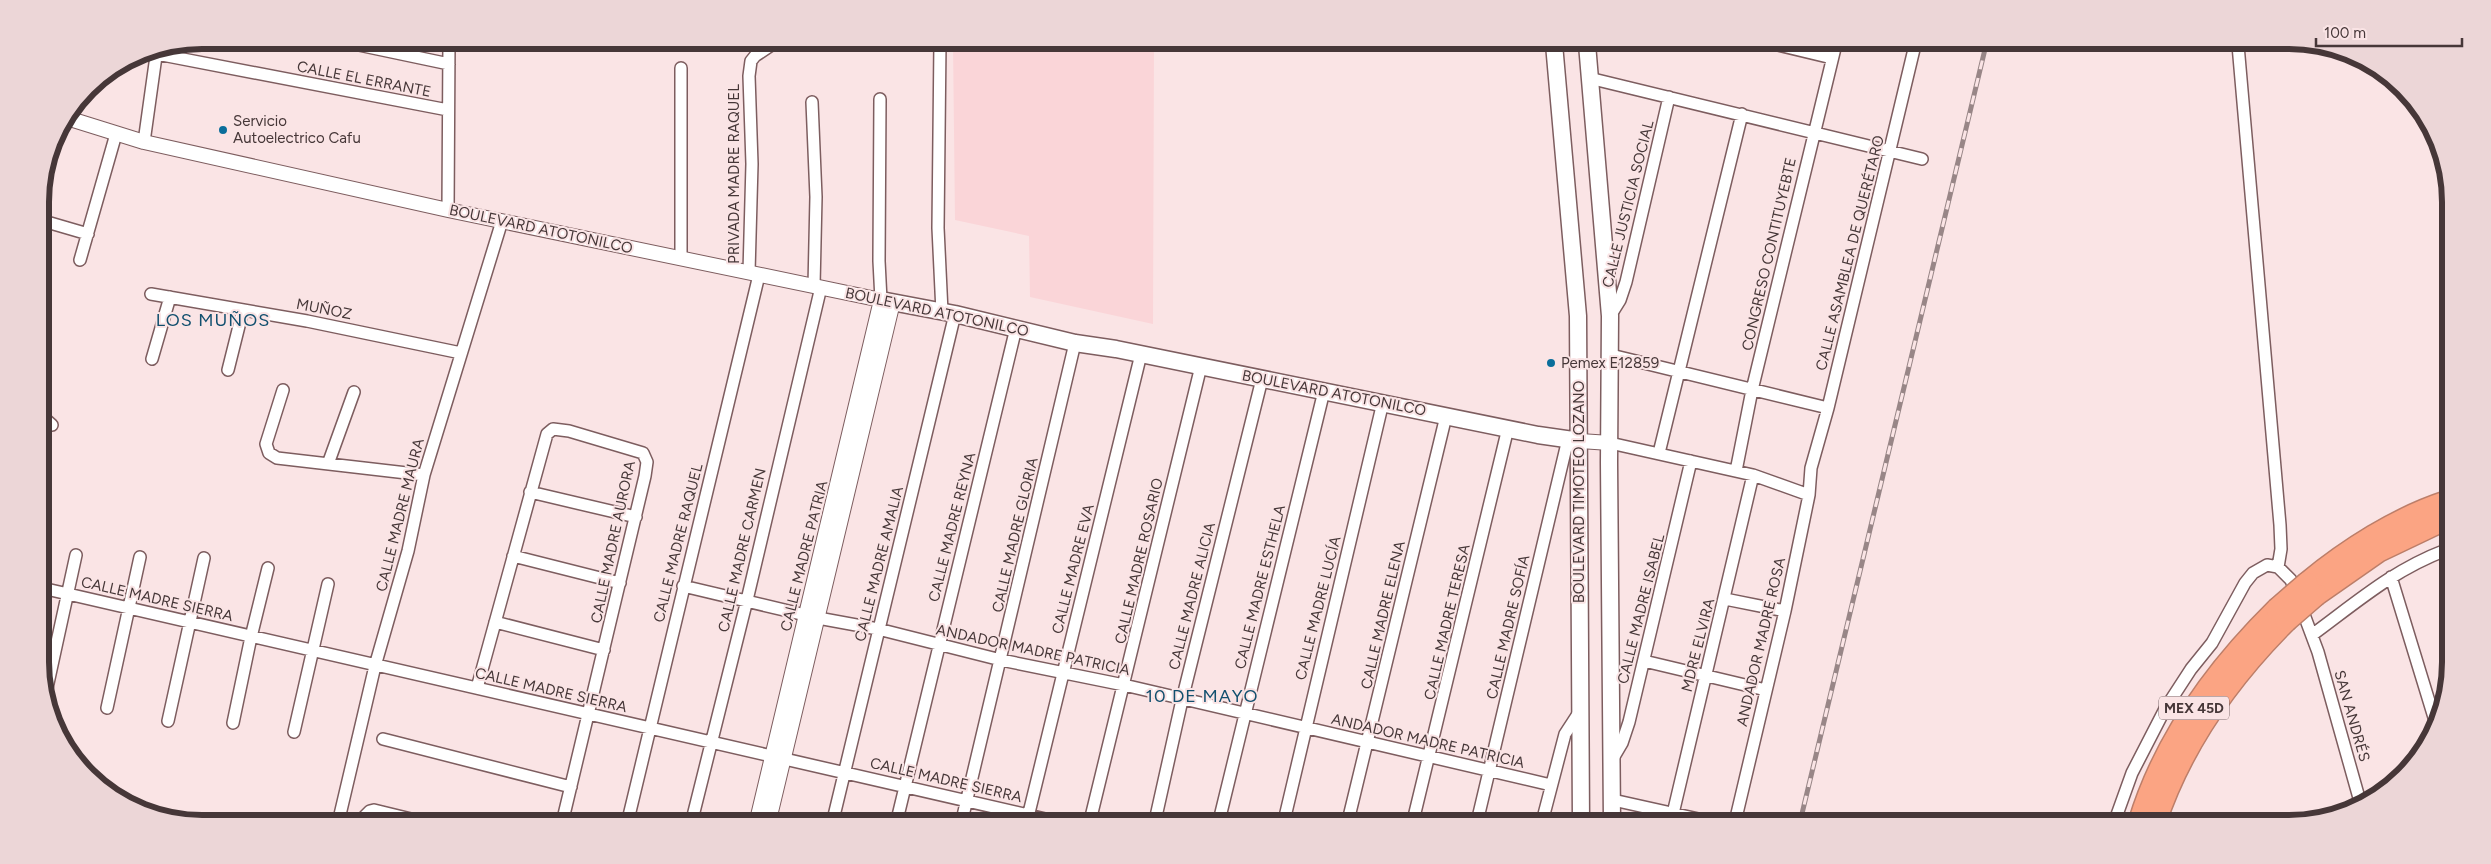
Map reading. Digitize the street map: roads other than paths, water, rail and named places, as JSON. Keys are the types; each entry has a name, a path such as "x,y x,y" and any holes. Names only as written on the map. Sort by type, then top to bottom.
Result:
{"highway":[{"name":"MEX 45D","path":"2312,589 2326,567 2370,539 2413,516 2442,504"},
{"name":"MEX 45D","path":"2142,815 2157,776 2193,709 2226,662 2312,589 2379,551 2442,521"},
{"name":"MEX 45D","path":"2158,815 2178,767 2208,715 2281,615"}],"main road":[{"name":"BOULEVARD TIMOTEO LOZANO","path":"1554,49 1578,316 1574,440 1581,815"},
{"name":"BOULEVARD TIMOTEO LOZANO","path":"1587,49 1610,316 1612,815"},
{"name":"BOULEVARD ATOTONILCO","path":"887,301 949,313 1075,343 1141,354 1574,440"}],"street":[{"path":"378,49 449,64"},
{"path":"448,49 448,210"},
{"name":"PRIVADA MADRE RAQUEL","path":"754,274 749,76 751,61 767,49"},
{"name":"CALLE MADRE AMALIA","path":"834,815 949,313 938,228 940,49"},
{"path":"1795,49 1832,58"},
{"name":"CONGRESO CONTITUYEBTE","path":"1736,471 1752,390 1835,49"},
{"name":"CALLE ASAMBLEA DE QUERÉTARO","path":"1811,468 1828,408 1914,49"},
{"path":"2117,815 2132,773 2165,709 2191,669 2212,643 2245,583 2261,567 2273,564 2278,567 2281,549 2238,49"},
{"name":"CALLE EL ERRANTE","path":"167,53 448,110"},
{"path":"144,142 156,56"},
{"path":"681,68 681,259"},
{"path":"1589,78 1814,131 1922,159"},
{"name":"CALLE JUSTICIA SOCIAL","path":"1610,316 1626,282 1669,97"},
{"path":"880,99 879,261 887,301"},
{"name":"CALLE MADRE CARMEN","path":"693,815 747,600 817,286 812,102"},
{"path":"1659,453 1742,114"},
{"name":"BOULEVARD ATOTONILCO","path":"73,120 144,142 448,210 887,301"},
{"path":"80,260 116,134"},
{"name":"CALLE MADRE MAURA","path":"340,815 375,666 408,551 424,475 502,221"},
{"path":"49,223 88,234"},
{"name":"CALLE MADRE RAQUEL","path":"629,815 754,274"},
{"name":"MUÑOZ","path":"151,294 461,353"},
{"path":"152,359 170,297"},
{"name":"CALLE MADRE PATRIA","path":"770,815 778,758 812,616 833,549 887,301"},
{"path":"228,370 243,310"},
{"name":"CALLE MADRE REYNA","path":"899,815 1016,328"},
{"name":"CALLE MADRE GLORIA","path":"963,815 1075,343"},
{"name":"CALLE MADRE EVA","path":"1029,815 1141,354"},
{"path":"1611,355 1828,408"},
{"name":"CALLE MADRE ROSARIO","path":"1092,815 1201,366"},
{"name":"CALLE MADRE ALICIA","path":"1156,815 1182,700 1262,379"},
{"path":"283,390 266,444 268,453 277,458 424,475"},
{"name":"CALLE MADRE ESTHELA","path":"1221,815 1244,714 1324,390"},
{"path":"328,464 354,392"},
{"name":"CALLE MADRE LUCÍA","path":"1285,815 1383,402"},
{"name":"CALLE MADRE ELENA","path":"1350,815 1446,416"},
{"name":"CALLE MADRE TERESA","path":"1416,815 1508,428"},
{"name":"CALLE MADRE AURORA","path":"477,688 547,434 552,429 569,431 630,447 646,457 645,476 636,517 564,815"},
{"name":"BOULEVARD ATOTONILCO","path":"1574,440 1610,442 1736,471 1753,475 1809,495"},
{"name":"CALLE MADRE SOFÍA","path":"1479,815 1574,440"},
{"name":"CALLE MADRE ISABEL","path":"1611,762 1622,743 1644,661 1692,461"},
{"name":"ANDADOR MADRE ROSA","path":"1737,815 1809,495 1811,468"},
{"name":"MDRE ELVIRA","path":"1673,815 1753,475"},
{"path":"530,492 636,517"},
{"path":"2312,635 2391,577 2410,565 2442,552"},
{"path":"50,675 76,555"},
{"path":"513,556 620,583"},
{"path":"107,708 140,557"},
{"path":"168,721 204,558"},
{"name":"SAN ANDRÉS","path":"2278,567 2292,580 2312,635 2359,798"},
{"path":"233,723 268,568"},
{"path":"2391,577 2433,714"},
{"path":"294,732 328,584"},
{"name":"ANDADOR MADRE PATRICIA","path":"683,586 812,616 878,629 1001,660 1124,685 1551,785"},
{"name":"CALLE MADRE SIERRA","path":"49,590 312,652 844,772 1017,815"},
{"path":"1725,600 1784,611"},
{"path":"495,622 604,650"},
{"path":"1644,661 1766,690"},
{"path":"1544,815 1565,734 1580,711"},
{"path":"383,739 570,787"},
{"name":"CALLE MADRE PATRIA","path":"759,815 778,758"},
{"path":"1612,800 1662,815"},
{"path":"366,815 374,810 395,815"}],"railway":[{"path":"1802,815 1985,49"}],"place":[{"name":"Servicio Autoelectrico Cafu","path":"223,130"},
{"name":"Pemex E12859","path":"1551,363"}],"district":[{"name":"LOS MUÑOS","path":"213,320"},
{"name":"10 DE MAYO","path":"1202,696"}]}
